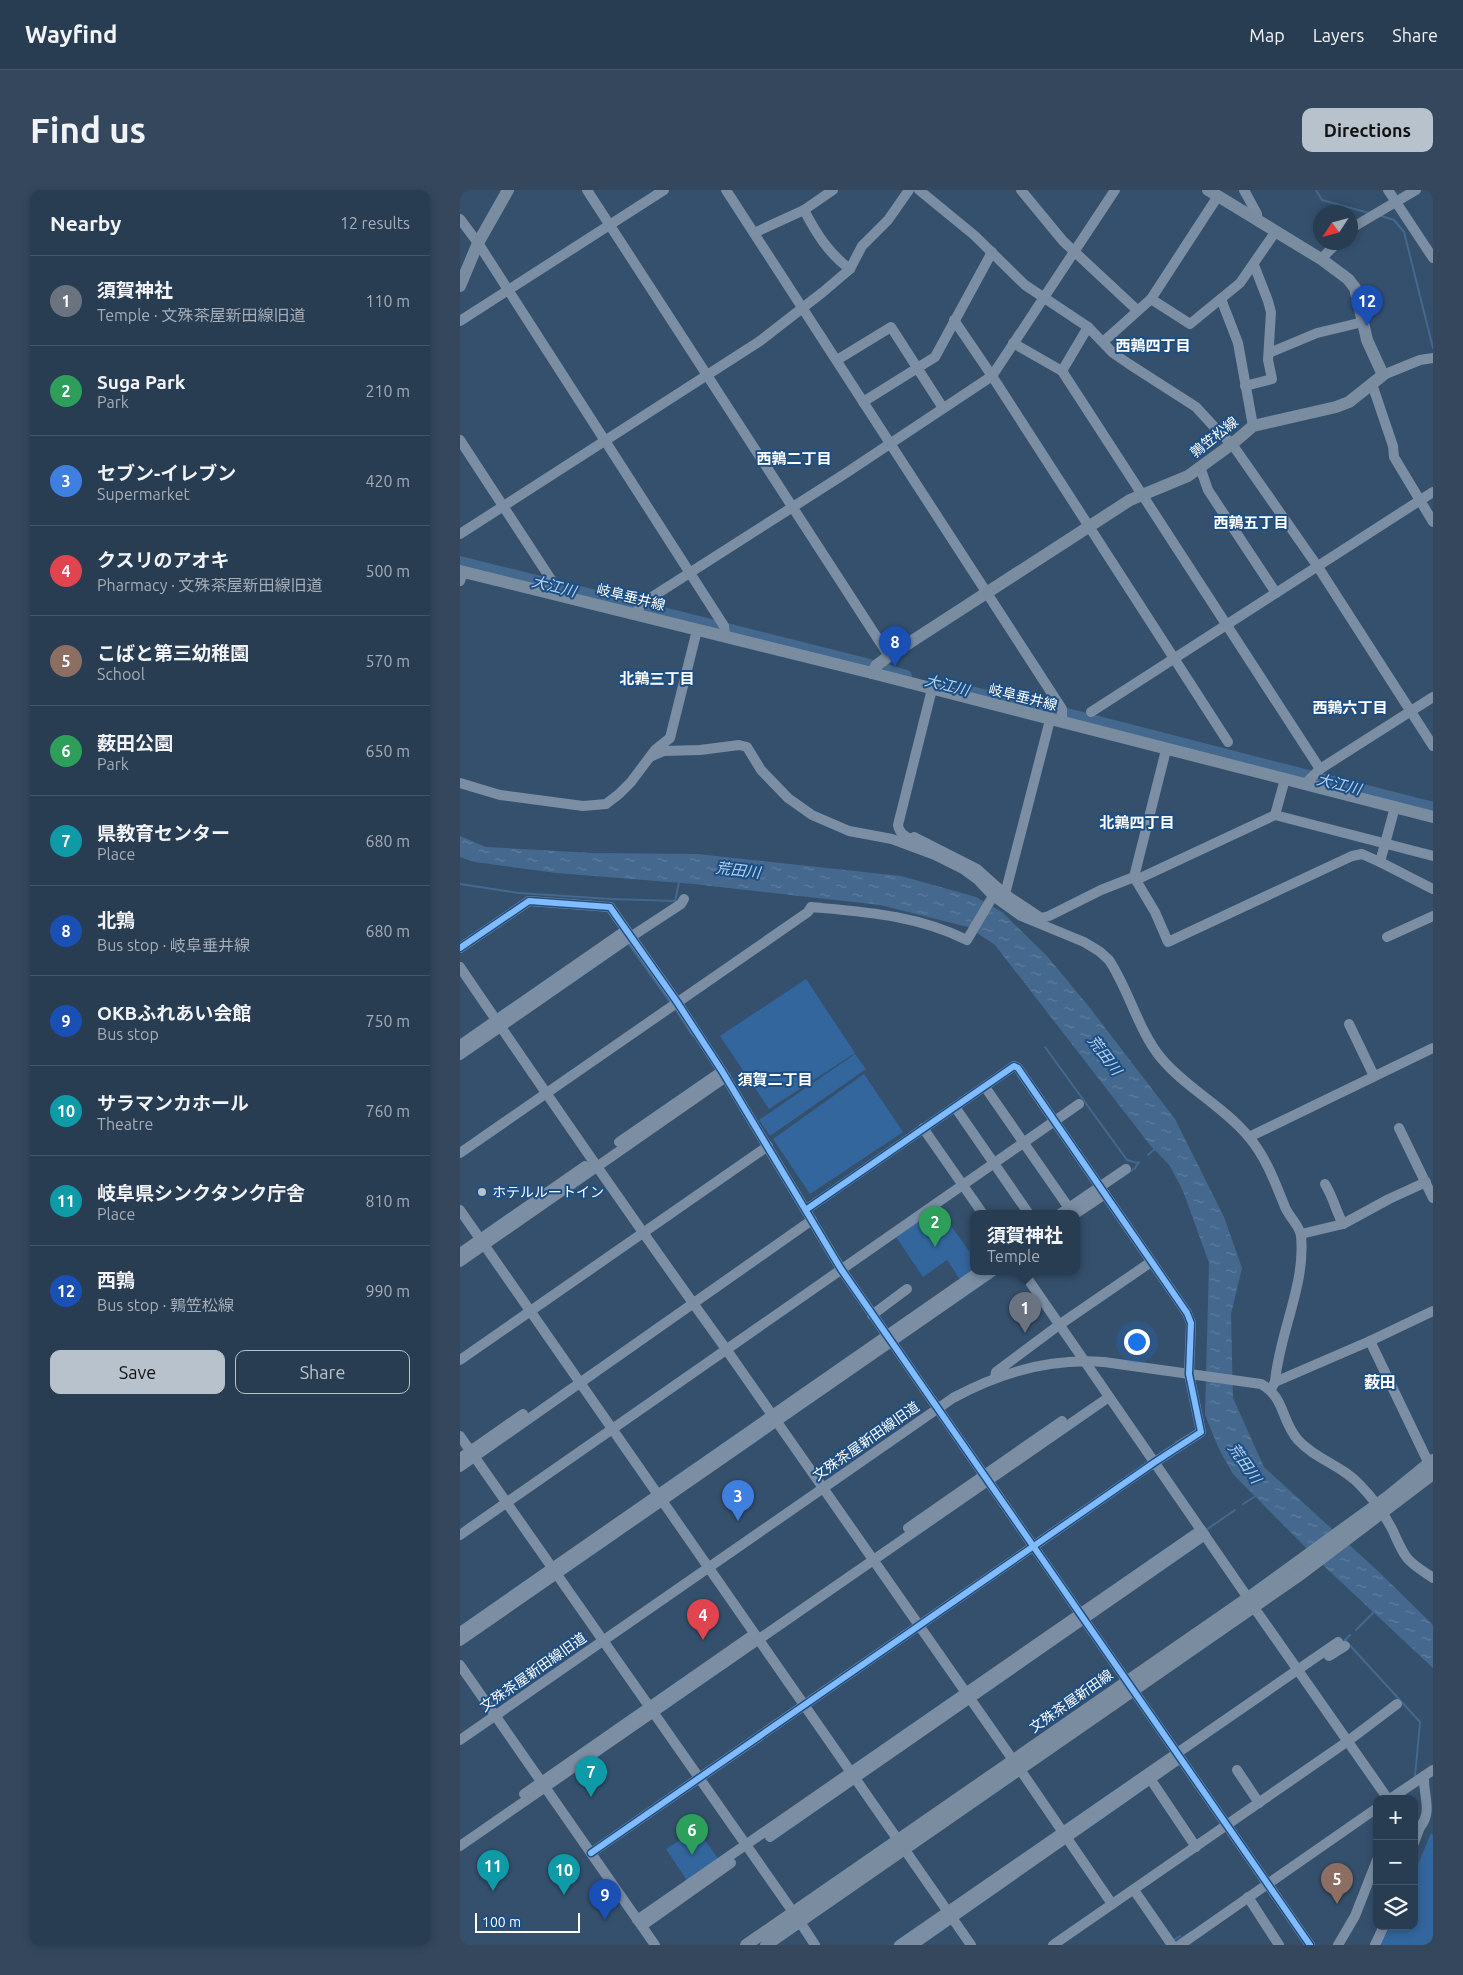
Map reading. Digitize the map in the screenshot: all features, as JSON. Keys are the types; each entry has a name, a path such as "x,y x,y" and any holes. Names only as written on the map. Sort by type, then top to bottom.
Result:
{"main road":[{"path":"460,286 478,242 508,190"},
{"path":"1213,193 1341,272 1355,288 1367,340 1383,375"},
{"name":"鶉笠松線","path":"874,669 889,656 1130,500 1188,476 1253,426 1330,409 1348,402 1383,375"},
{"name":"岐阜垂井線","path":"461,574 553,588 638,609 697,630 725,632 874,669 932,689 1059,717 1166,750 1285,779 1313,777 1395,807 1433,817"},
{"name":"文殊茶屋新田線","path":"1392,1499 1433,1460"},
{"name":"文殊茶屋新田線","path":"746,1945 796,1917 1297,1570 1392,1499 1433,1473"},
{"name":"文殊茶屋新田線","path":"766,1945 796,1917"}],"street":[{"path":"587,190 889,656"},
{"path":"460,321 664,190"},
{"path":"726,190 987,592 1059,717 1005,894"},
{"path":"754,233 804,210 833,190"},
{"path":"460,534 760,341 850,269 862,246 888,220 909,190"},
{"path":"919,190 992,252 1025,285 1088,327 1113,353 1196,407 1232,444 1318,567 1433,746"},
{"path":"1021,190 1075,253 1137,310"},
{"path":"638,609 690,572 992,376 1115,190"},
{"path":"1244,190 1257,214 1257,220"},
{"path":"1388,190 1396,203 1429,242 1433,258"},
{"path":"1358,224 1416,190"},
{"path":"1103,342 1151,299 1213,193"},
{"path":"804,210 828,249 838,261 850,269"},
{"path":"460,213 463,223 478,242 604,442 690,572 725,632"},
{"path":"1151,299 1190,324 1240,283 1276,231"},
{"path":"1321,259 1330,250"},
{"path":"863,402 936,357 954,320 992,252"},
{"path":"1245,386 1272,379 1269,352 1271,312 1254,265"},
{"path":"1221,299 1238,343 1253,426"},
{"path":"954,320 1228,742"},
{"path":"1269,352 1316,333 1363,322"},
{"path":"837,360 891,327 943,408"},
{"path":"1062,370 1088,327"},
{"path":"1013,342 1062,370 1227,624 1313,777 1433,697"},
{"path":"1383,375 1431,358"},
{"path":"1372,384 1393,446 1394,458 1433,522"},
{"path":"460,440 503,505 553,588"},
{"path":"1200,467 1208,490 1276,593"},
{"path":"1091,712 1433,492"},
{"path":"460,783 509,797 584,806 606,804 632,782 660,744 672,735 697,630"},
{"path":"932,689 898,825 900,832 932,851 935,855"},
{"path":"650,757 664,751 700,750 739,745 746,747 761,770 788,798 812,815 848,831 892,839 935,855 963,869 978,880 991,899 1010,908 1021,916 1084,942 1109,960 1160,1056 1179,1076 1214,1103 1249,1137 1271,1173 1289,1217 1296,1224 1301,1234 1301,1264 1273,1385 1289,1428 1298,1440 1310,1450 1346,1472 1361,1486 1378,1509 1409,1560 1433,1578"},
{"path":"1166,750 1135,879 1155,912 1168,942 1352,856 1362,854 1433,889"},
{"path":"1275,815 1285,779"},
{"path":"1380,862 1395,807"},
{"path":"1010,908 1041,918 1050,916 1101,890 1135,879 1275,815 1433,856"},
{"path":"900,832 977,869 1005,894 1041,918"},
{"path":"460,1045 498,1023 629,934 681,904 684,899"},
{"path":"460,1154 808,912 810,907 903,918 944,928 967,940 991,899"},
{"path":"460,948 529,901 610,907 677,1002 724,1074 841,1269 1310,1945"},
{"path":"1387,937 1433,916"},
{"path":"460,967 1112,1904"},
{"path":"460,1055 498,1023"},
{"path":"1350,1024 1374,1076"},
{"path":"1249,1137 1433,1048"},
{"path":"460,1467 472,1454 691,1301 809,1215 923,1128 1014,1066 1018,1068 1055,1120 1192,1323 1192,1374 1201,1432 591,1853"},
{"path":"460,1262 482,1242 724,1074"},
{"path":"985,1087 1071,1210"},
{"path":"460,1535 1079,1104"},
{"path":"954,1107 1026,1210"},
{"path":"923,1128 980,1210"},
{"path":"1400,1128 1433,1198"},
{"path":"460,1360 643,1231 768,1146"},
{"path":"1073,1210 1102,1190 1126,1169"},
{"path":"1301,1234 1342,1224 1426,1182"},
{"path":"1325,1184 1331,1193 1342,1224"},
{"path":"460,1210 971,1945"},
{"path":"460,1252 482,1242"},
{"path":"995,1378 996,1372 1059,1325 1151,1262"},
{"path":"889,1339 974,1275"},
{"path":"460,1632 554,1571 889,1339 987,1275"},
{"path":"1025,1275 1386,1795"},
{"path":"872,1314 908,1289"},
{"path":"1273,1385 1433,1311"},
{"path":"1370,1341 1433,1473"},
{"name":"文殊茶屋新田線旧道","path":"460,1740 938,1408 975,1386 995,1378 1050,1364 1084,1360 1273,1385"},
{"path":"460,1840 543,1785 1107,1394"},
{"path":"460,1436 815,1945"},
{"path":"460,1458 472,1454"},
{"path":"639,1923 1203,1532"},
{"path":"460,1641 554,1571"},
{"path":"899,1945 950,1914 1341,1644"},
{"path":"460,1665 655,1945"},
{"path":"1053,1945 1348,1741 1397,1704"},
{"path":"1064,1835 1150,1780 1179,1755"},
{"path":"1237,1770 1259,1802"},
{"path":"1396,1795 1430,1776"},
{"path":"1418,1827 1426,1821 1428,1807 1424,1787 1430,1776"},
{"path":"1150,1780 1196,1846"},
{"path":"460,1846 543,1785"},
{"path":"1180,1945 1373,1811"},
{"path":"1338,1945 1354,1916 1373,1870"},
{"path":"1134,1890 1172,1945"},
{"path":"1248,1897 1279,1945"},
{"path":"913,1945 950,1914"},
{"path":"1375,1945 1382,1930"}],"shaded area":[{"path":"806,979 855,1053 769,1109 720,1036"},
{"path":"855,1054 866,1069 770,1136 759,1120"},
{"path":"864,1074 903,1132 810,1194 773,1139"},
{"path":"937,1206 970,1252 970,1275 961,1281 947,1260 923,1277 894,1234"},
{"path":"697,1829 719,1860 688,1882 666,1849"},
{"path":"1431,1833 1433,1835 1433,1945 1380,1945 1389,1930 1418,1930 1418,1864"}],"water":[{"name":"荒田川","path":"460,836 486,847 592,853 697,854 901,876 976,897 1002,912 1047,956 1090,1008 1175,1119 1224,1217 1242,1268 1231,1314 1233,1398 1264,1467 1379,1572 1433,1625 1433,1668 1325,1567 1233,1474 1219,1449 1205,1415 1209,1263 1183,1191 1170,1166 1150,1145 995,945 968,927 880,905 694,884 556,873 475,862 460,857"}],"waterway":[{"path":"1316,190 1322,200 1369,213"},
{"path":"1381,216 1394,220 1404,232 1433,348"},
{"name":"大江川","path":"460,562 866,664 906,676"},
{"name":"大江川","path":"966,691 1075,716 1433,808"},
{"path":"675,902 679,882"},
{"path":"460,884 519,893 676,901"},
{"path":"628,943 670,1002"},
{"path":"676,1010 693,1036"},
{"path":"1045,1047 1127,1160 1137,1163"},
{"path":"1148,1155 1156,1148"},
{"path":"1129,1172 1139,1162"},
{"path":"1176,1442 1198,1429"},
{"path":"1243,1504 1256,1496"},
{"path":"1206,1530 1235,1510"},
{"path":"1356,1630 1374,1612"},
{"path":"1342,1643 1350,1635"},
{"path":"1345,1640 1420,1722 1415,1777"},
{"path":"1176,1942 1191,1932"},
{"path":"1174,1940 1180,1936"}],"cycle path":[{"path":"460,948 529,901 610,907 677,1002 722,1071 841,1269 1310,1945"},
{"path":"591,1853 1201,1432 1189,1374 1191,1323 1187,1313 1018,1068 1014,1066 807,1209"}],"place":[{"name":"西鶉","path":"1367,326"},
{"name":"北鶉","path":"895,667"},
{"name":"ホテルルートイン","path":"482,1192"},
{"name":"Suga Park","path":"935,1247"},
{"name":"須賀神社","path":"1025,1333"},
{"name":"セブン-イレブン","path":"738,1521"},
{"name":"クスリのアオキ","path":"703,1640"},
{"name":"県教育センター","path":"591,1797"},
{"name":"薮田公園","path":"692,1855"},
{"name":"岐阜県シンクタンク庁舎","path":"493,1891"},
{"name":"サラマンカホール","path":"564,1895"},
{"name":"こばと第三幼稚園","path":"1337,1904"},
{"name":"OKBふれあい会館","path":"605,1920"}],"district":[{"name":"西鶉四丁目","path":"1153,345"},
{"name":"西鶉二丁目","path":"794,458"},
{"name":"西鶉五丁目","path":"1251,522"},
{"name":"北鶉三丁目","path":"657,678"},
{"name":"西鶉六丁目","path":"1350,707"},
{"name":"北鶉四丁目","path":"1137,822"},
{"name":"須賀二丁目","path":"775,1079"},
{"name":"薮田","path":"1380,1382"}]}
